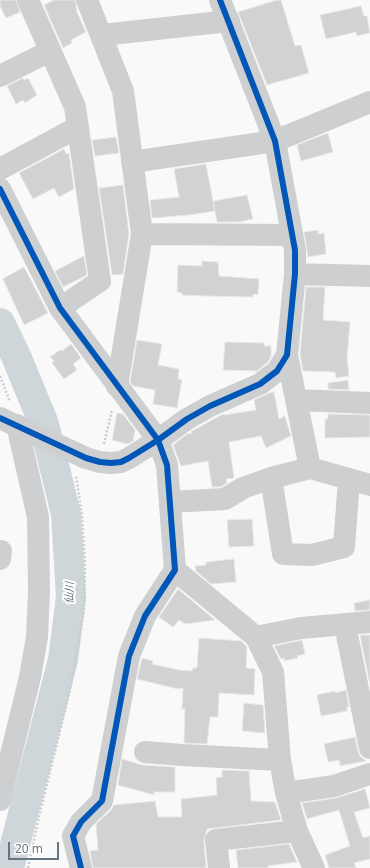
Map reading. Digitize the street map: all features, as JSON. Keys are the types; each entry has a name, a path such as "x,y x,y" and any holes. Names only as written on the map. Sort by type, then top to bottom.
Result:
{"street":[{"path":"28,0 75,107 100,281 60,308"},
{"path":"87,0 123,91 142,234 117,386"},
{"path":"220,0 275,141 295,250 295,274 287,355 310,468"},
{"path":"102,35 229,21"},
{"path":"0,76 50,51"},
{"path":"132,162 275,141 370,102"},
{"path":"0,170 78,127"},
{"path":"0,189 60,308 158,440 168,465 175,570 145,616 129,656 102,801 80,822 73,836 81,868"},
{"path":"142,234 292,235"},
{"path":"295,274 370,276"},
{"path":"14,424 70,452 86,458 100,462 121,462 158,440 186,419 210,406 260,384 277,371 287,355"},
{"path":"296,400 370,403"},
{"path":"0,800 30,677 37,637 39,592 38,517 14,424"},
{"path":"170,502 225,499 244,488 271,478 310,468 370,486"},
{"path":"271,478 283,554 312,555 344,548 349,480"},
{"path":"0,551 0,559"},
{"path":"175,570 256,637 273,672 280,760 286,794 297,830 314,868"},
{"path":"256,637 301,628 370,622"},
{"path":"345,625 367,725 370,748"},
{"path":"145,752 182,756 280,760"},
{"path":"286,794 334,786 370,774"},
{"path":"219,868 216,840 297,830"}],"path":[{"path":"100,462 117,386"},
{"path":"28,868 69,694 84,611 85,564 82,516 70,452"}],"building":[{"path":"0,0 16,0 20,12 6,18 0,6"},
{"path":"54,0 75,0 76,10 86,32 71,40 72,43 63,48 44,5"},
{"path":"281,0 295,46 301,45 309,73 267,85 238,12"},
{"path":"361,6 364,16 367,16 370,33 357,36 356,32 326,39 320,15"},
{"path":"23,78 24,80 28,78 37,95 25,103 23,100 16,104 7,86"},
{"path":"328,133 333,152 301,161 297,145"},
{"path":"116,137 119,153 95,156 92,140"},
{"path":"64,149 66,154 69,153 74,189 59,197 54,188 33,199 19,173"},
{"path":"206,164 215,211 152,218 150,200 179,197 174,169"},
{"path":"123,185 129,234 123,274 112,275 99,188"},
{"path":"247,195 253,219 238,222 217,222 213,201"},
{"path":"318,230 318,234 324,233 326,254 308,257 304,232"},
{"path":"84,256 87,275 63,287 55,271"},
{"path":"202,261 218,262 219,276 259,279 258,295 253,294 253,297 207,296 182,295 182,293 177,292 178,265 202,266"},
{"path":"24,267 48,313 24,325 3,279"},
{"path":"306,287 325,287 323,320 350,322 347,357 349,376 336,378 335,372 303,371 300,354"},
{"path":"137,340 162,344 158,365 179,369 178,379 182,380 177,408 153,404 155,390 133,386 130,382"},
{"path":"225,342 264,343 264,346 271,346 271,357 268,362 257,371 223,370"},
{"path":"71,344 81,358 73,364 77,370 64,379 52,363 54,361 50,357 60,350 62,351"},
{"path":"348,380 349,390 328,389 328,383"},
{"path":"274,392 279,419 285,416 291,436 266,448 261,436 229,442 234,478 226,479 227,483 221,487 212,487 208,461 181,466 173,445 187,434 192,433 191,431 223,414 256,410 254,400"},
{"path":"117,413 123,414 135,430 133,441 128,444 112,440"},
{"path":"328,414 370,415 370,437 325,438 325,419 328,419"},
{"path":"252,519 254,546 229,547 227,520"},
{"path":"234,559 236,582 211,584 196,571 195,566 206,565 206,562"},
{"path":"178,589 215,620 185,624 179,620 173,627 159,617"},
{"path":"370,600 370,610 355,611 354,603"},
{"path":"360,635 370,635 370,685"},
{"path":"199,638 241,641 247,647 246,668 255,669 254,695 219,693 218,717 210,717 207,744 184,743 185,709 182,709 183,688 178,689 137,679 142,658 153,661 152,664 179,670 192,671 193,668 197,668"},
{"path":"302,640 305,654 297,656 298,658 284,661 284,658 281,659 274,646"},
{"path":"346,690 349,707 347,707 347,711 321,716 317,695"},
{"path":"244,703 263,705 265,733 242,731"},
{"path":"355,737 360,756 366,761 340,766 339,760 328,762 324,744"},
{"path":"122,759 142,765 175,767 175,792 154,792 154,795 118,785"},
{"path":"222,770 249,771 251,801 275,802 281,820 207,829 204,841 206,868 93,868 90,851 98,850 96,824 111,810 114,805 155,801 158,817 182,817 181,799 217,795 216,778 222,777"},
{"path":"365,789 370,808 354,812 363,838 370,836 370,859 354,863 356,868 329,868 325,855 350,846 339,810 307,819 302,803 336,798"},
{"path":"289,844 297,862 268,866 268,868 238,868 236,850"}],"waterway":[{"name":"仙川","path":"0,323 16,356 44,424 66,514 71,597 63,660 9,868"}],"cycle path":[{"path":"0,418 86,458 100,462 121,462 158,440 187,419 210,406 260,384 277,371 287,355 295,274 295,250 275,141 220,0"},
{"path":"0,189 60,308 158,440 167,465 175,570 145,616 129,656 102,801 81,822 73,836 81,868"}]}
